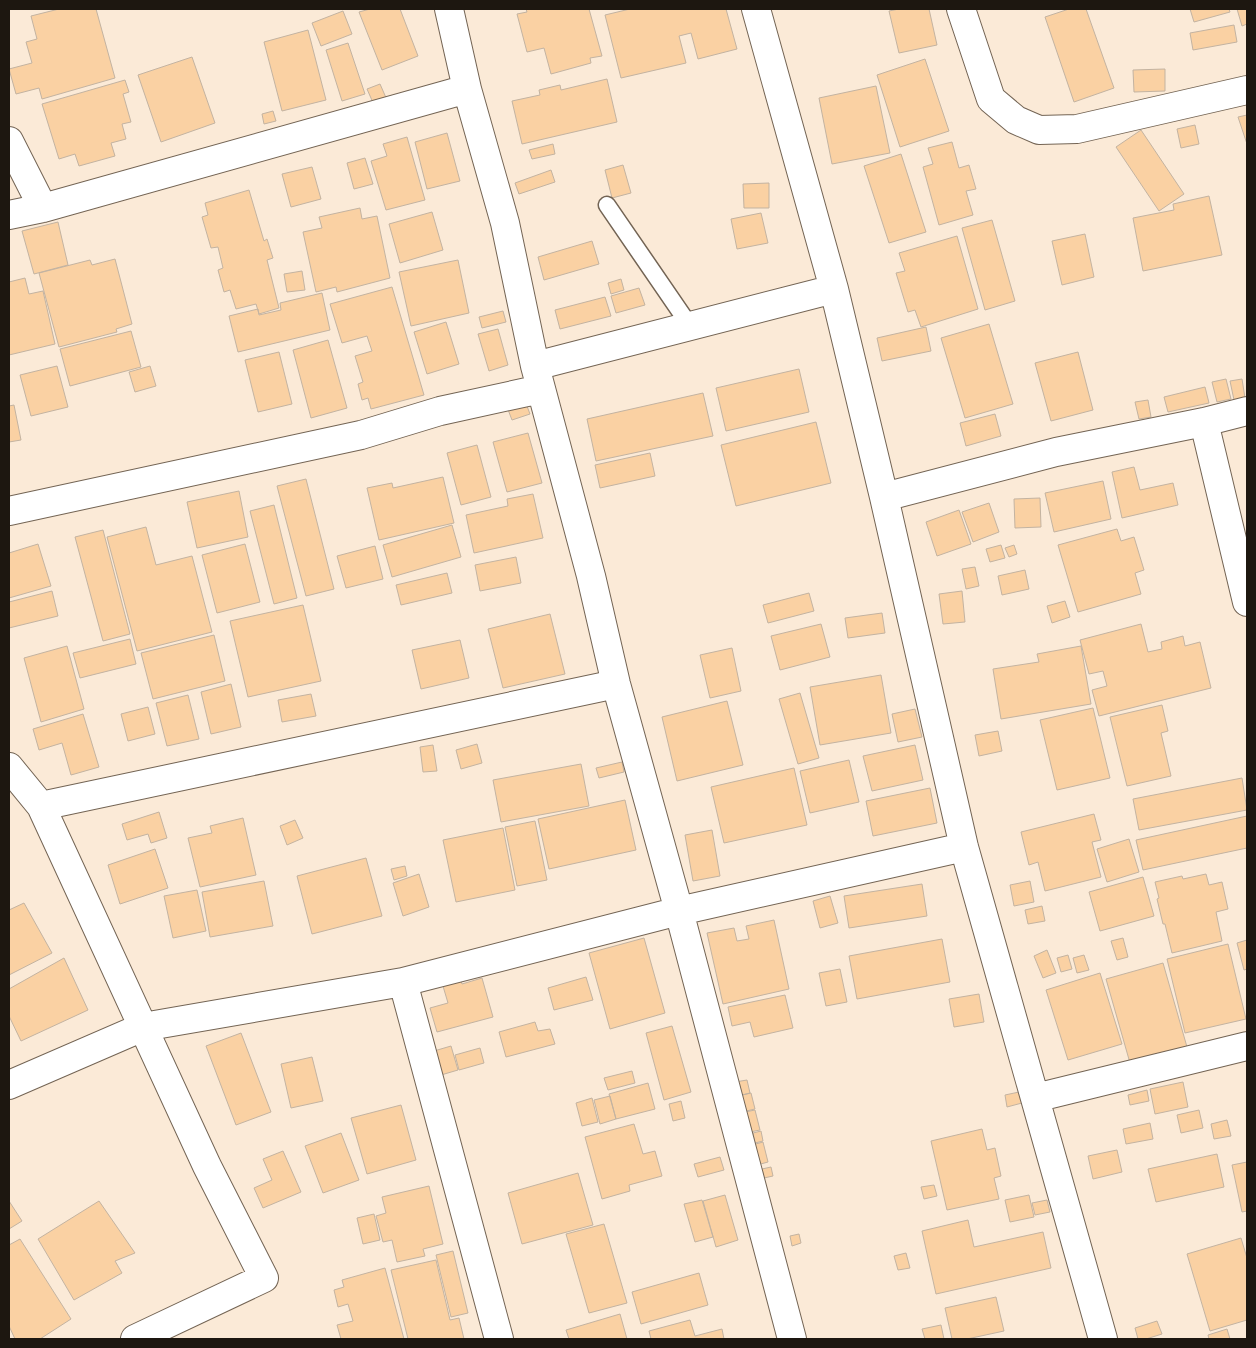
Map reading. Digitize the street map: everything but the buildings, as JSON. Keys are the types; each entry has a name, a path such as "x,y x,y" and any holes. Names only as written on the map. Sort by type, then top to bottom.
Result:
{"street":[{"path":"449,9 466,89 505,223 538,378 588,567 616,684 679,911 792,1339"},
{"path":"756,9 834,289 884,497 964,847 1103,1339"},
{"path":"961,9 990,99 1016,120 1039,130 1076,129 1247,90"},
{"path":"9,215 43,208 466,89"},
{"path":"9,141 43,208"},
{"path":"9,511 361,435 538,378 690,326 834,289"},
{"path":"884,497 1056,452 1204,422 1247,411"},
{"path":"1204,422 1247,602"},
{"path":"41,806 616,684"},
{"path":"9,767 41,806 207,1166 264,1278 136,1339"},
{"path":"9,1085 143,1027 403,982 679,911 964,847"},
{"path":"403,982 499,1339"},
{"path":"1035,1098 1247,1046"}],"lane":[{"path":"607,205 690,326"}]}
